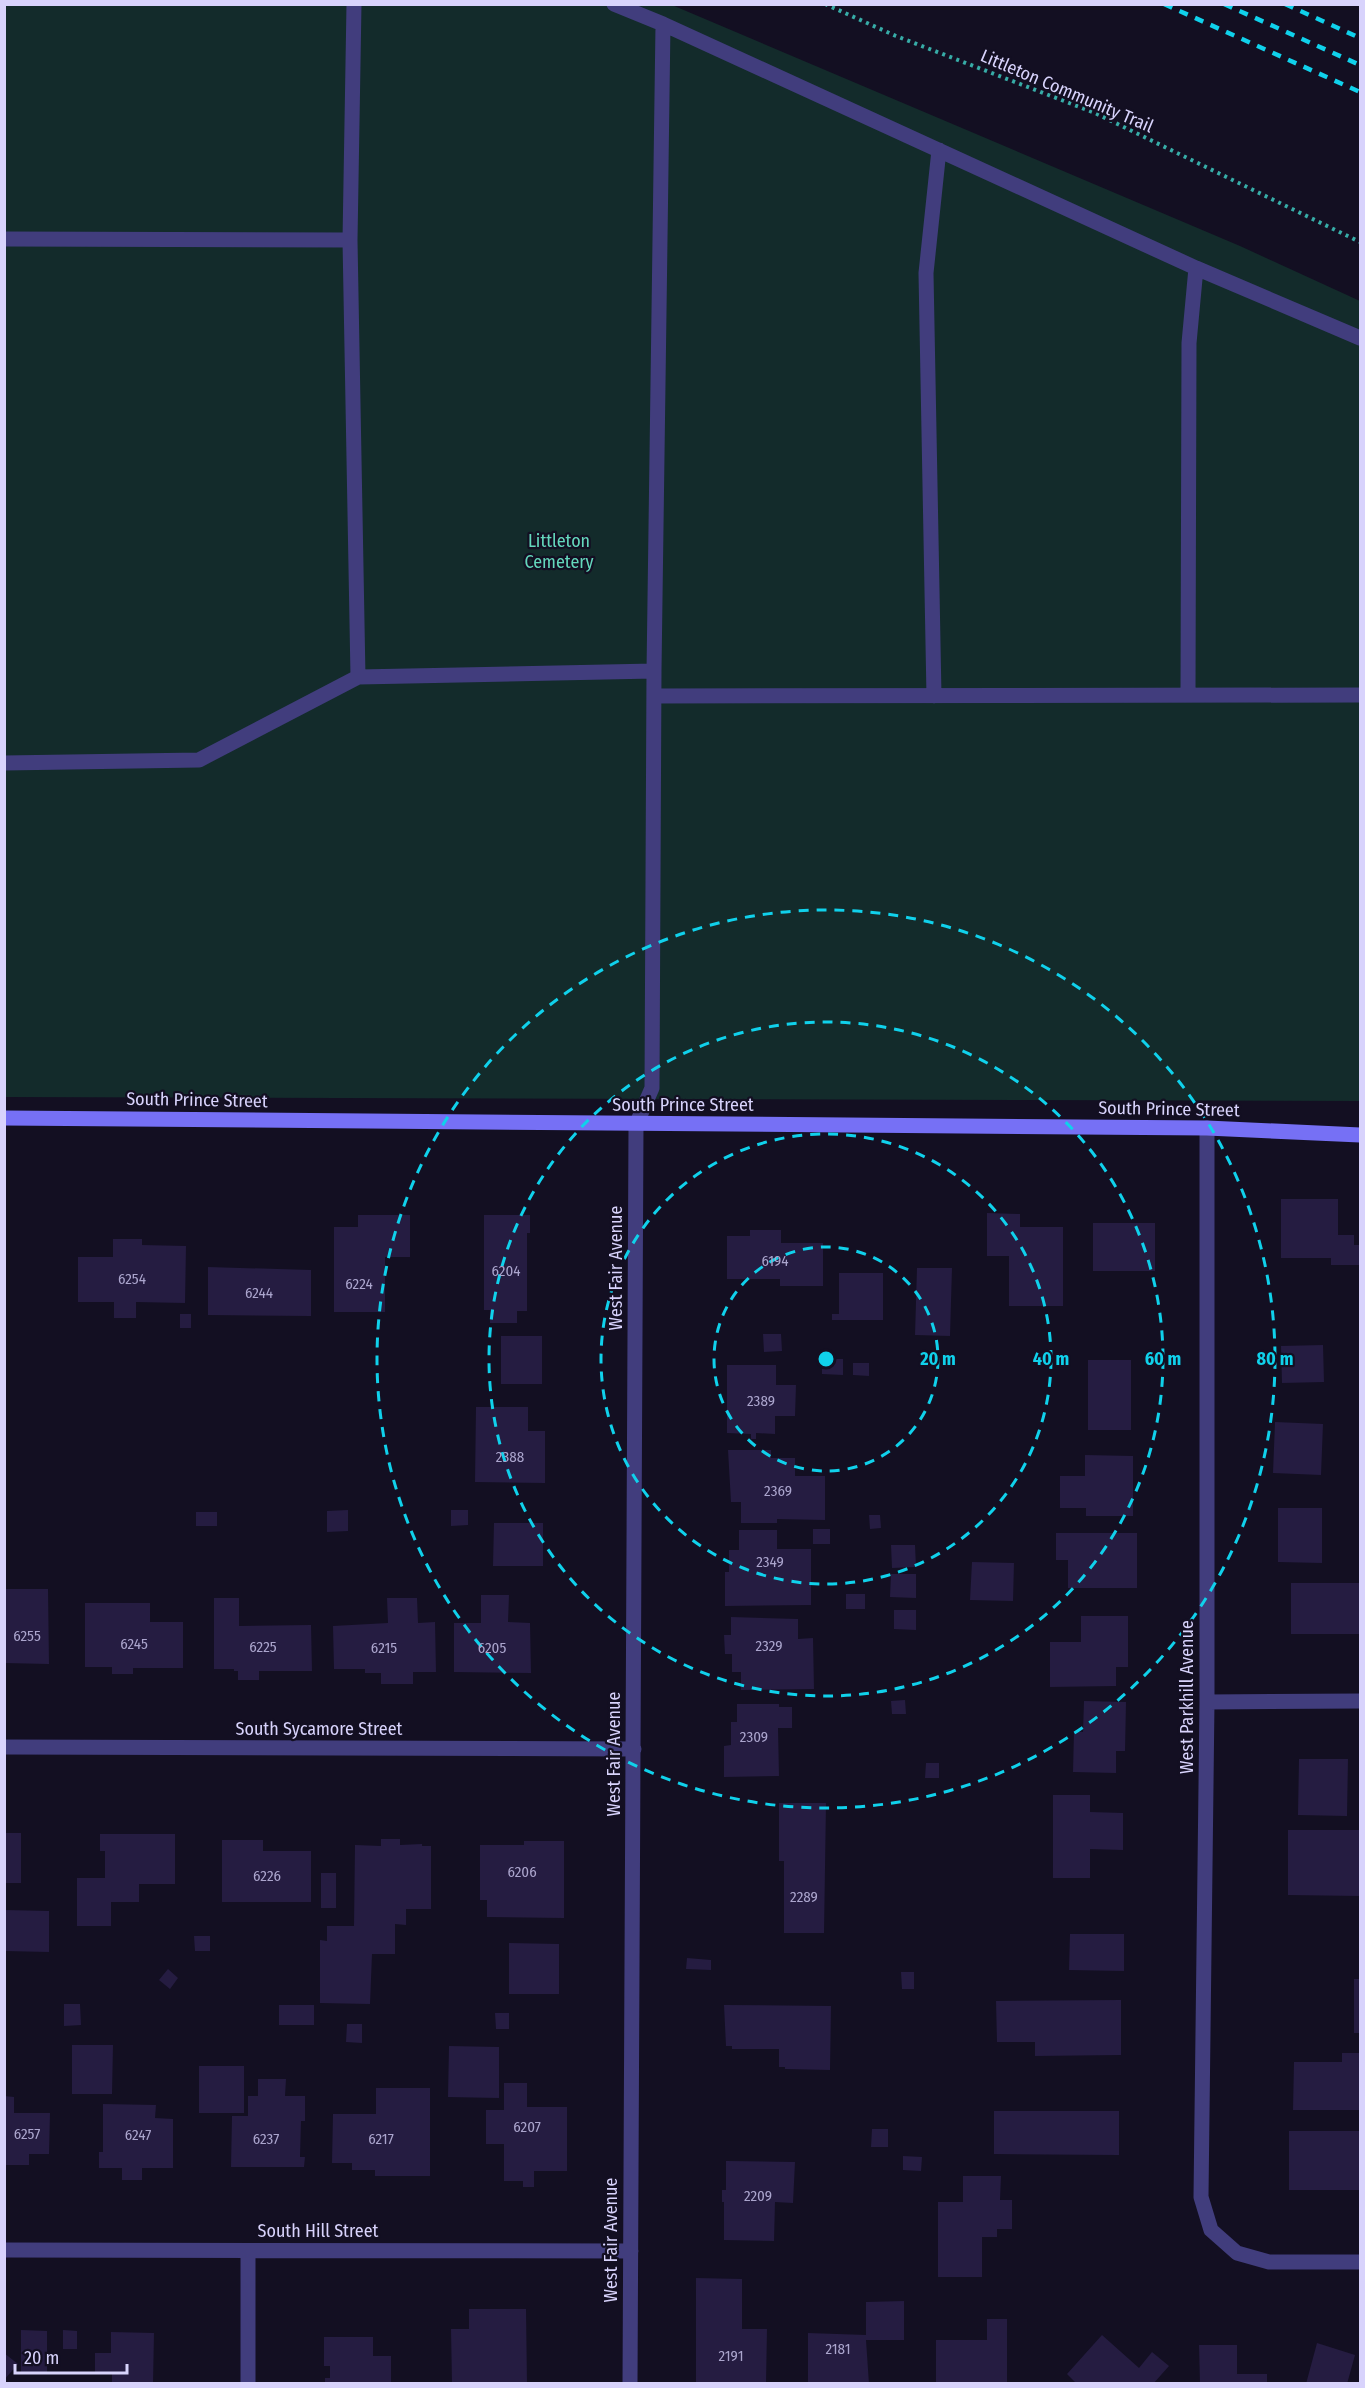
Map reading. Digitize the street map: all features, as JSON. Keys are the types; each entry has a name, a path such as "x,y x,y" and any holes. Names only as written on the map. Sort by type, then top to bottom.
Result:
{"street":[{"path":"354,4 350,240 358,677"},
{"path":"614,4 663,24 1196,268 1360,338"},
{"path":"636,1125 652,1088 654,672 663,24"},
{"path":"934,696 926,273 939,150"},
{"path":"4,239 350,240"},
{"path":"1188,694 1189,343 1196,268"},
{"path":"4,763 199,760 358,677 654,672"},
{"path":"654,696 1360,695"},
{"name":"South Prince Street","path":"4,1118 1207,1128 1360,1135"},
{"name":"West Fair Avenue","path":"630,2384 636,1125"},
{"name":"West Parkhill Avenue","path":"1207,1128 1207,1702 1201,2197 1211,2230 1237,2253 1269,2262 1360,2262"},
{"path":"1207,1702 1360,1701"},
{"name":"South Sycamore Street","path":"4,1747 634,1749"},
{"name":"South Hill Street","path":"4,2250 631,2251"},
{"path":"248,2251 248,2384"}],"path":[{"name":"Littleton Community Trail","path":"825,4 896,36 1095,113 1360,242"}],"green space":[{"name":"Littleton Cemetery","path":"5,5 672,5 1240,246 1360,301 1360,1101 5,1097"}],"building":[{"path":"1281,1199 1338,1199 1338,1235 1354,1235 1354,1245 1360,1245 1360,1265 1331,1265 1331,1258 1281,1258"},
{"path":"987,1213 1020,1214 1020,1227 1063,1227 1063,1306 1009,1306 1009,1256 987,1256"},
{"path":"358,1215 410,1215 410,1257 385,1257 385,1312 334,1312 334,1227 358,1227"},
{"path":"484,1215 530,1215 530,1233 527,1233 527,1311 517,1311 517,1323 490,1323 490,1310 484,1310"},
{"path":"1093,1223 1155,1223 1155,1271 1093,1271"},
{"path":"750,1230 781,1230 781,1243 823,1243 823,1286 780,1286 780,1279 727,1279 727,1236 750,1236"},
{"path":"113,1239 142,1239 142,1245 186,1246 185,1303 136,1302 136,1318 114,1318 114,1302 78,1302 78,1257 113,1257"},
{"path":"208,1267 311,1270 311,1316 208,1315"},
{"path":"917,1268 952,1268 950,1336 915,1335"},
{"path":"839,1273 883,1273 883,1320 832,1320 832,1314 839,1314"},
{"path":"180,1314 191,1314 191,1328 180,1328"},
{"path":"763,1334 781,1334 782,1351 764,1352"},
{"path":"501,1336 542,1336 542,1384 501,1384"},
{"path":"1323,1345 1324,1382 1282,1383 1281,1346"},
{"path":"822,1359 843,1359 843,1375 822,1374"},
{"path":"1088,1360 1131,1360 1131,1430 1088,1430"},
{"path":"853,1363 869,1363 869,1376 853,1375"},
{"path":"727,1365 776,1365 776,1385 796,1385 795,1416 775,1416 775,1434 756,1433 756,1439 751,1439 751,1434 727,1433"},
{"path":"476,1407 528,1407 528,1431 545,1431 545,1483 475,1482"},
{"path":"1275,1422 1323,1424 1321,1475 1273,1473"},
{"path":"728,1450 771,1450 771,1458 795,1458 795,1476 825,1476 825,1520 777,1519 777,1523 741,1523 741,1502 731,1502"},
{"path":"1085,1455 1133,1456 1133,1516 1086,1516 1086,1508 1060,1508 1060,1476 1085,1476"},
{"path":"1278,1508 1322,1508 1322,1563 1278,1562"},
{"path":"348,1510 348,1531 327,1532 327,1511"},
{"path":"451,1510 468,1510 468,1525 451,1526"},
{"path":"196,1512 217,1512 217,1526 196,1526"},
{"path":"869,1515 880,1515 881,1528 870,1529"},
{"path":"494,1523 543,1523 543,1566 493,1566"},
{"path":"813,1529 830,1529 830,1544 813,1544"},
{"path":"739,1530 777,1530 777,1549 811,1549 811,1605 725,1606 725,1572 729,1572 729,1550 739,1550"},
{"path":"1056,1533 1137,1533 1137,1588 1068,1588 1068,1560 1056,1560"},
{"path":"891,1545 915,1545 916,1567 892,1568"},
{"path":"972,1562 1014,1563 1013,1601 970,1600"},
{"path":"891,1574 916,1574 916,1598 890,1597"},
{"path":"1291,1583 1360,1583 1360,1634 1291,1634"},
{"path":"4,1589 48,1589 49,1664 4,1663"},
{"path":"846,1594 865,1594 865,1609 846,1609"},
{"path":"481,1595 509,1595 508,1622 530,1623 531,1673 454,1672 454,1623 481,1623"},
{"path":"214,1598 239,1598 239,1626 311,1625 312,1671 259,1671 259,1680 238,1680 238,1671 234,1669 214,1669"},
{"path":"387,1598 417,1598 418,1623 435,1622 436,1672 413,1672 413,1684 381,1684 381,1673 365,1673 365,1669 334,1669 333,1626 388,1623"},
{"path":"85,1603 150,1603 150,1622 183,1622 183,1668 133,1668 133,1674 112,1674 112,1667 85,1667"},
{"path":"894,1610 916,1610 916,1630 894,1629"},
{"path":"1081,1616 1128,1616 1128,1667 1116,1667 1116,1686 1050,1687 1050,1642 1081,1642"},
{"path":"731,1617 798,1619 798,1639 813,1638 814,1689 741,1690 741,1672 732,1672 732,1654 725,1654 724,1635 731,1635"},
{"path":"905,1700 906,1714 892,1714 891,1701"},
{"path":"1084,1701 1126,1702 1125,1751 1116,1751 1116,1773 1073,1772 1074,1731 1083,1732"},
{"path":"737,1704 779,1704 779,1707 792,1707 792,1728 778,1728 779,1776 724,1777 724,1746 731,1745 731,1722 737,1722"},
{"path":"1299,1759 1348,1759 1347,1816 1298,1815"},
{"path":"926,1763 939,1763 939,1778 925,1778"},
{"path":"1053,1795 1090,1795 1090,1812 1123,1813 1123,1850 1090,1849 1090,1878 1053,1878"},
{"path":"779,1803 826,1803 824,1933 784,1933 784,1861 779,1861"},
{"path":"1288,1830 1360,1830 1360,1896 1288,1895"},
{"path":"4,1833 21,1833 21,1883 4,1883"},
{"path":"100,1834 175,1834 175,1884 139,1884 139,1902 111,1902 111,1926 77,1926 77,1878 105,1878 105,1851 100,1851"},
{"path":"381,1839 400,1839 400,1845 431,1846 431,1909 406,1909 406,1925 395,1924 395,1954 372,1954 370,2004 320,2003 320,1940 327,1941 327,1926 354,1926 355,1845 381,1846"},
{"path":"222,1840 263,1840 263,1851 311,1851 311,1902 222,1902"},
{"path":"524,1841 564,1841 564,1918 487,1917 487,1900 480,1900 480,1845 524,1845"},
{"path":"321,1873 336,1873 336,1908 321,1908"},
{"path":"4,1910 49,1911 49,1952 4,1951"},
{"path":"1070,1934 1124,1934 1124,1971 1069,1970"},
{"path":"194,1936 210,1936 210,1951 195,1951"},
{"path":"509,1943 559,1944 559,1994 509,1994"},
{"path":"687,1958 711,1960 711,1970 686,1969"},
{"path":"168,1969 178,1978 170,1989 159,1980"},
{"path":"901,1972 914,1972 914,1989 902,1989"},
{"path":"1354,1979 1360,1979 1360,2033 1354,2033"},
{"path":"1121,2000 1121,2055 1035,2056 1035,2042 997,2042 996,2001"},
{"path":"64,2004 80,2004 81,2025 64,2026"},
{"path":"279,2005 314,2005 314,2025 279,2025"},
{"path":"724,2005 831,2006 830,2070 785,2069 785,2067 779,2067 779,2049 732,2049 732,2046 726,2046"},
{"path":"495,2013 509,2013 509,2029 496,2029"},
{"path":"347,2024 362,2024 362,2043 346,2042"},
{"path":"72,2045 113,2045 112,2094 72,2094"},
{"path":"449,2046 499,2047 499,2098 448,2097"},
{"path":"1342,2053 1360,2053 1360,2110 1293,2110 1294,2062 1342,2062"},
{"path":"199,2066 244,2066 244,2113 199,2113"},
{"path":"258,2079 286,2079 285,2096 305,2096 305,2121 301,2121 300,2157 305,2157 304,2167 231,2167 232,2116 248,2116 248,2096 258,2096"},
{"path":"504,2083 527,2083 527,2107 567,2107 567,2171 534,2171 534,2187 523,2187 523,2181 504,2181 504,2144 486,2144 486,2110 504,2110"},
{"path":"376,2088 430,2088 430,2176 375,2176 375,2170 352,2170 352,2163 332,2163 333,2114 376,2114"},
{"path":"4,2096 14,2097 14,2113 50,2113 49,2154 29,2154 29,2165 4,2165"},
{"path":"103,2104 156,2105 155,2118 173,2119 173,2168 142,2168 142,2180 122,2180 122,2168 99,2168 99,2152 103,2152"},
{"path":"994,2111 1119,2111 1119,2155 994,2154"},
{"path":"872,2129 888,2129 888,2147 871,2147"},
{"path":"1289,2131 1360,2131 1360,2190 1289,2190"},
{"path":"903,2156 922,2157 921,2171 903,2170"},
{"path":"726,2161 795,2162 793,2203 775,2202 774,2241 724,2240 722,2190 726,2190"},
{"path":"963,2176 1001,2176 1000,2200 1012,2200 1012,2229 997,2229 997,2237 982,2237 982,2277 938,2277 938,2202 963,2202"},
{"path":"696,2278 742,2279 742,2329 767,2329 766,2384 696,2384"},
{"path":"904,2301 904,2340 866,2340 869,2384 808,2384 808,2333 866,2335 866,2302"},
{"path":"469,2309 526,2309 527,2384 452,2384 451,2329 469,2329"},
{"path":"987,2319 1007,2319 1007,2384 936,2384 936,2340 987,2340"},
{"path":"21,2330 47,2331 47,2373 21,2373"},
{"path":"63,2330 77,2331 77,2349 63,2349"},
{"path":"111,2332 154,2333 153,2384 112,2384 112,2373 95,2373 95,2353 111,2353"},
{"path":"1102,2335 1139,2368 1152,2352 1169,2366 1153,2384 1077,2384 1067,2374"},
{"path":"324,2337 373,2337 373,2356 391,2356 391,2384 325,2384 325,2378 330,2378 330,2366 324,2366"},
{"path":"1317,2343 1355,2355 1347,2384 1306,2384"},
{"path":"1199,2345 1237,2345 1237,2374 1267,2374 1267,2384 1200,2384"},
{"path":"4,2353 18,2364 4,2380"}],"railway":[{"path":"1164,4 1360,92"},
{"path":"1224,4 1360,65"},
{"path":"1285,4 1360,38"}]}
